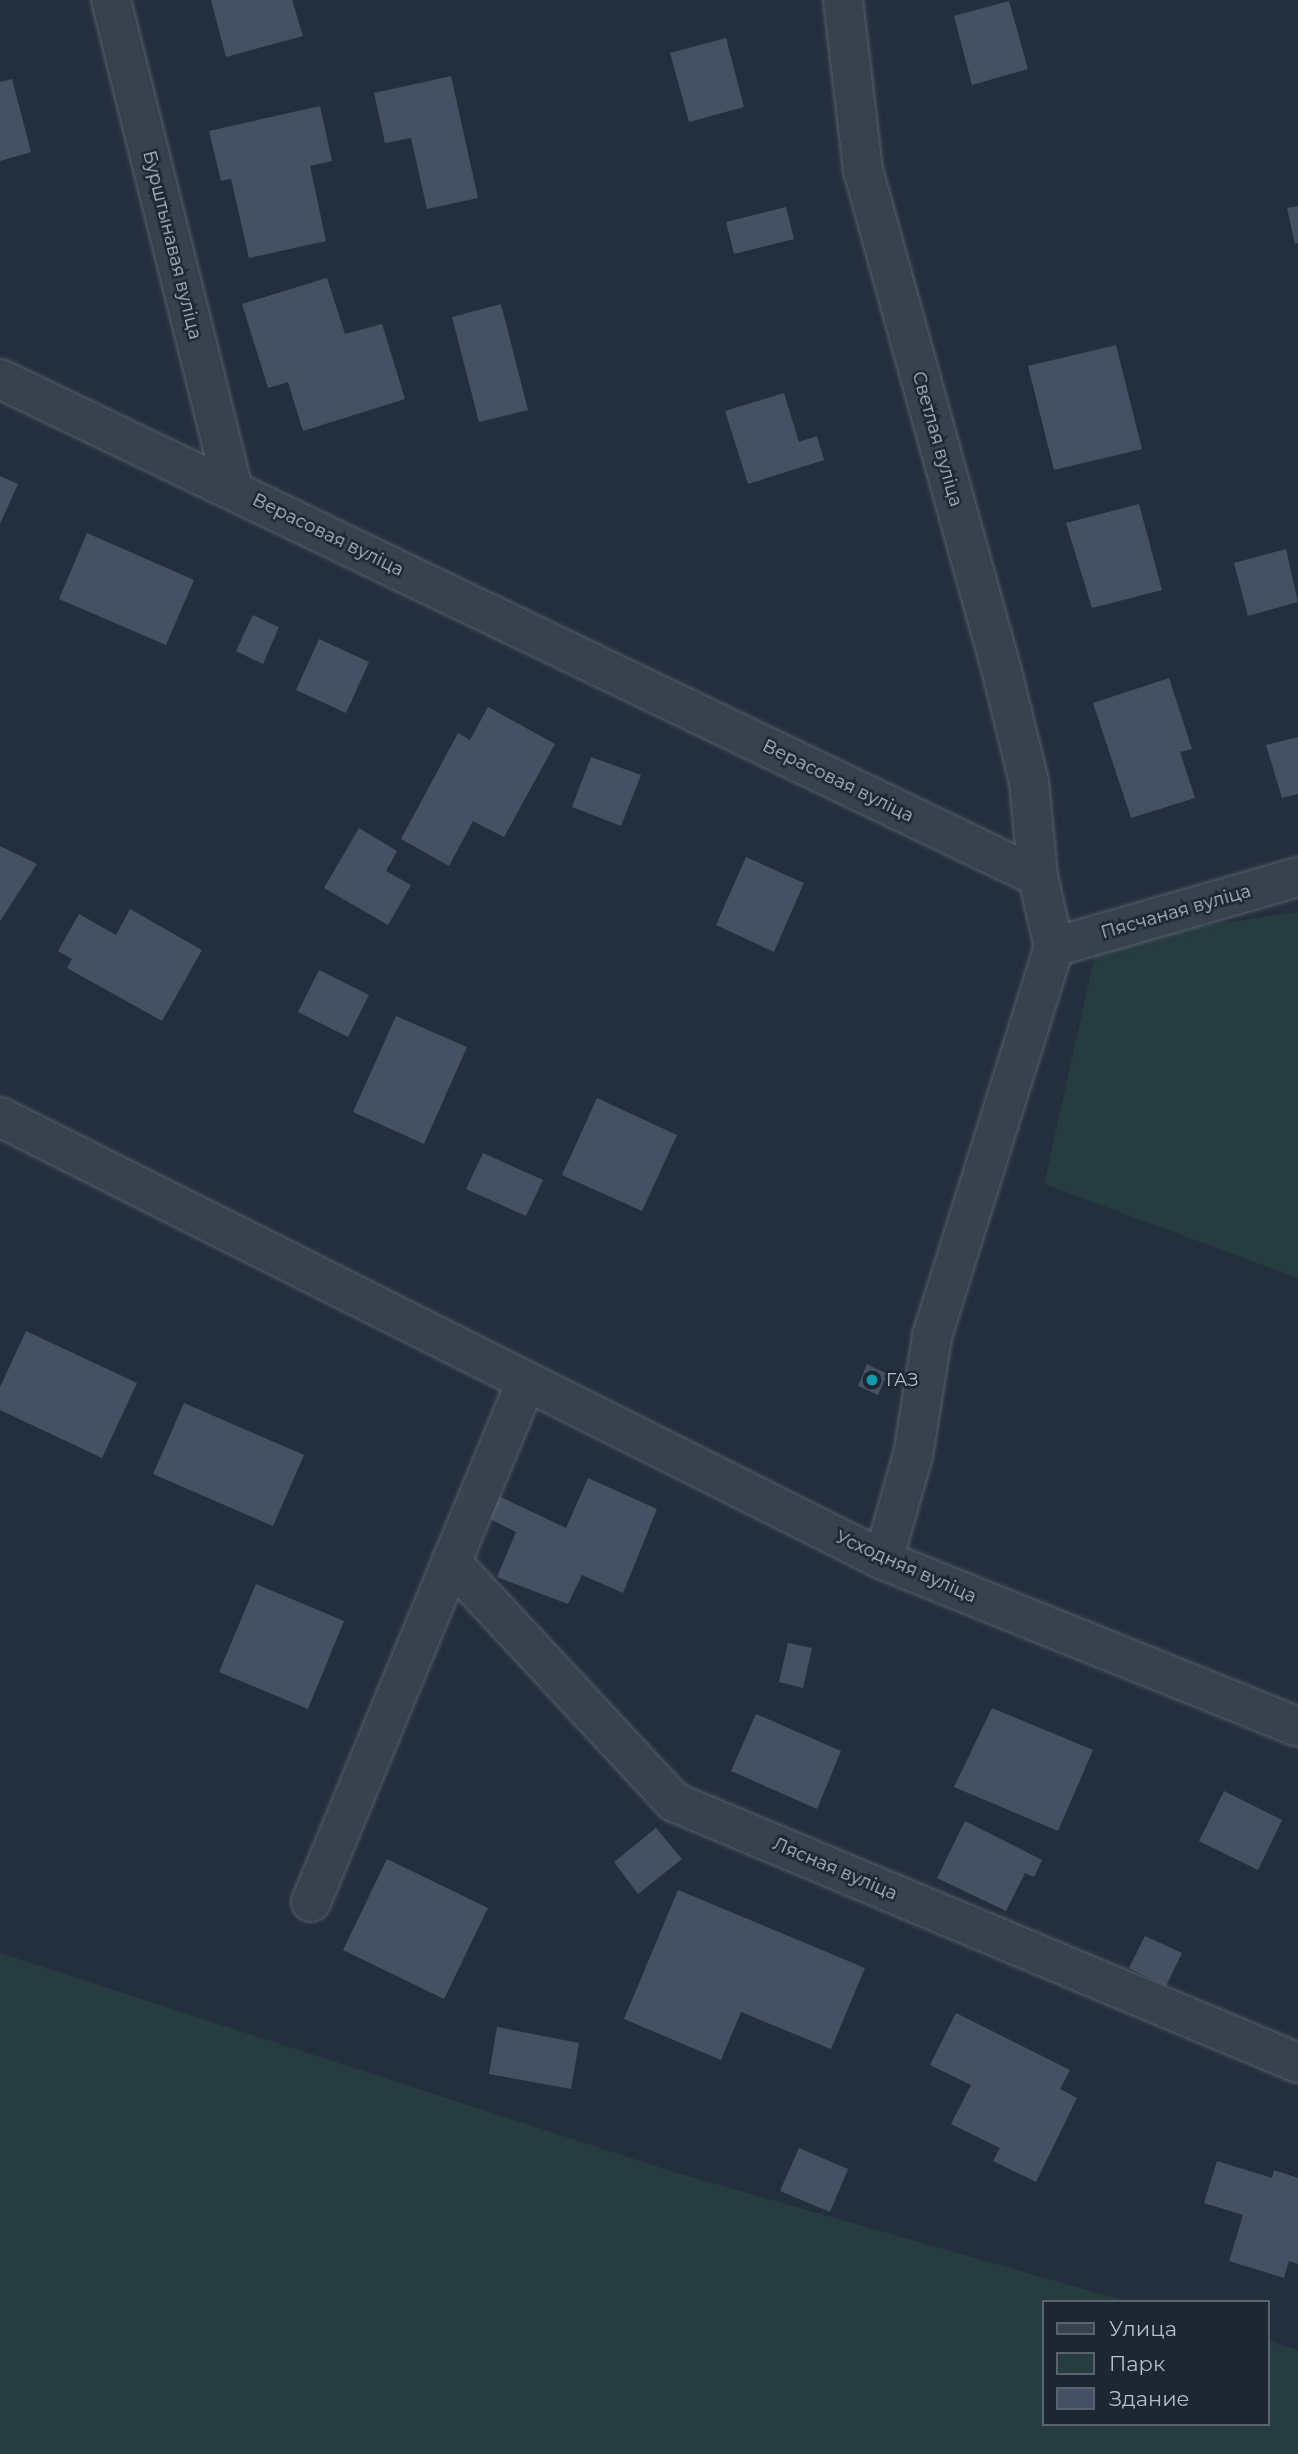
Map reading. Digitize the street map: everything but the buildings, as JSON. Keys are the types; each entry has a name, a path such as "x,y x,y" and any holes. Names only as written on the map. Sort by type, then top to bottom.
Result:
{"street":[{"name":"Бурштынавая вуліца","path":"111,0 233,489"},
{"name":"Светлая вуліца","path":"843,0 863,170 1002,672 1029,782 1038,877"},
{"name":"Верасовая вуліца","path":"0,379 1038,877"},
{"path":"883,1560 913,1455 932,1337 1054,947 1038,877"},
{"name":"Пясчаная вуліца","path":"1054,947 1298,877"},
{"name":"Усходняя вуліца","path":"0,1117 883,1560 1298,1727"},
{"path":"311,1902 526,1382"},
{"name":"Лясная вуліца","path":"451,1562 674,1802 1298,2063"}],"green space":[{"path":"1298,912 1298,1278 1044,1184 1098,941"},
{"path":"0,1953 674,2172 1122,2300 1042,2300 1042,2426 1270,2426 1270,2342 1298,2350 1298,2454 0,2454"}],"place":[{"name":"ГАЗ","path":"872,1380"}]}
